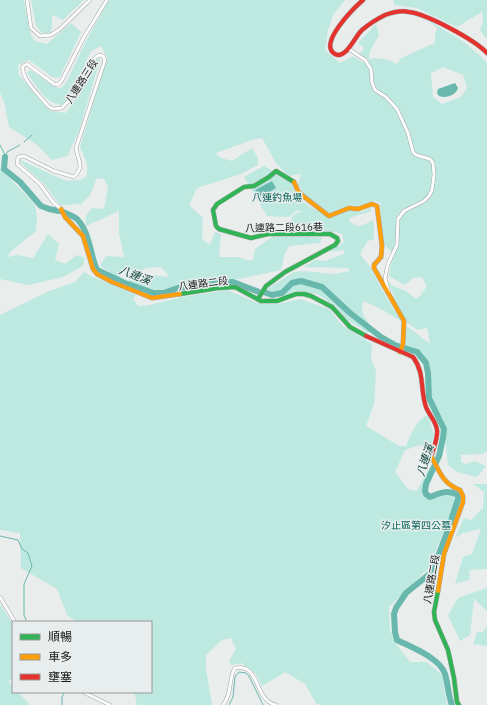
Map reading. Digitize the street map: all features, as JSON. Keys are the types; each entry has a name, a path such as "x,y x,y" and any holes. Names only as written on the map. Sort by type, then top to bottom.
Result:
{"street":[{"path":"27,0 31,28 40,36 51,35 60,29 90,0"},
{"name":"八連路三段","path":"74,177 80,171 81,166 76,148 105,60 103,56 99,55 95,58 71,98 62,108 53,109 48,106 25,78 22,70 23,66 27,64 54,84 57,85 62,82 84,37 107,0"},
{"path":"363,0 343,21 330,40 329,46 332,52 338,54 344,53 349,49 358,34 373,22 390,13 401,11 414,13 429,18 478,44 487,53"},
{"path":"349,49 365,60 371,69 372,83 375,90 386,97 397,109 408,133 413,152 430,159 433,163 434,175 432,190 429,196 424,201 404,212 398,219 397,245 388,264 385,278 386,286 391,298 404,321 403,344 401,351"},
{"name":"八連路二段","path":"74,177 54,171 24,156 18,158 17,164 40,184 52,202 61,209 65,217 83,236 93,269 103,278 152,298 218,288 235,287 261,301 277,301 296,294 311,296 332,307 350,327 372,339 414,357 418,362 421,367 426,408 434,418 437,428 437,436 431,456 445,481 450,486 460,490 463,502 444,554 434,612 435,620 448,650 457,702 459,705"},
{"name":"八連路二段616巷","path":"258,299 266,286 285,272 335,245 338,241 333,234 268,234 251,238 219,229 216,226 213,210 217,204 244,187 254,186 276,171 292,181 303,196 329,216 349,208 358,209 372,204 377,206 382,246 381,257 374,265 374,268 391,298"},
{"path":"0,597 14,621"},
{"path":"223,705 229,694 232,672 235,668 240,667 246,668 250,671 264,697 268,702 276,705"},
{"path":"85,693 110,705"}],"green space":[{"path":"0,0 24,0 31,35 35,41 47,44 71,23 81,32 60,77 52,77 29,60 18,65 19,75 50,111 66,113 80,93 97,56 100,60 79,131 68,156 52,160 36,144 9,127 4,101 0,93"},
{"path":"31,0 84,0 63,20 52,15 52,28 50,33 42,33 36,26"},
{"path":"109,0 345,0 333,15 328,30 325,50 340,63 353,56 362,62 369,60 360,54 364,48 358,43 376,24 379,35 370,51 369,59 383,59 397,64 401,58 435,43 437,28 428,20 464,42 487,62 487,451 482,454 461,455 461,462 466,464 475,461 486,466 477,477 457,472 448,465 443,419 433,402 428,369 419,351 404,345 407,326 430,344 427,328 417,330 405,321 387,280 393,286 406,291 416,299 421,295 427,286 422,277 413,278 405,285 389,276 394,255 383,243 380,203 374,201 357,206 350,205 330,213 304,195 298,184 301,174 288,176 276,163 262,138 252,140 216,153 221,158 232,161 252,148 258,158 258,165 241,174 197,188 189,205 203,218 202,239 210,245 215,232 221,234 219,257 238,257 247,260 253,260 255,249 272,237 322,237 320,243 289,246 284,256 281,270 239,279 213,281 158,290 128,282 131,276 145,274 168,277 167,273 160,267 146,268 140,271 121,272 120,277 100,266 106,256 124,257 119,233 119,211 86,226 86,216 92,208 104,209 108,187 104,179 97,178 90,195 81,204 60,205 45,185 20,162 20,160 66,181 80,180 86,177 87,165 80,147 107,57 101,46 91,51 68,101 61,105 50,101 45,97 27,73 30,70 58,88 61,88 66,83 86,41","holes":["443,67 463,75 467,88 461,97 442,104 433,97 431,73"]},
{"path":"393,0 487,0 487,39 480,30 483,21 482,12 457,27 417,8 394,5"},
{"name":"八連釣魚場","path":"264,166 276,175 290,182 295,193 303,202 329,218 350,210 362,212 370,208 372,211 349,218 350,222 359,226 373,220 374,239 368,241 360,254 370,267 401,321 379,308 363,301 362,309 365,318 372,327 368,333 345,318 335,306 317,294 295,291 285,296 267,289 294,272 304,271 334,274 350,271 349,268 304,267 315,260 325,261 344,254 344,250 329,252 344,242 342,234 330,232 294,231 291,218 296,213 303,212 297,210 289,217 267,216 244,177"},
{"path":"0,168 35,205 37,217 36,231 10,252 8,257 17,255 33,258 48,234 59,244 55,260 65,264 77,255 85,258 83,266 63,277 28,285 0,279"},
{"name":"汐止區第四公墓","path":"84,272 136,295 133,299 138,306 227,290 258,303 278,304 300,299 329,309 343,326 372,344 371,359 376,371 374,404 366,426 399,446 406,446 417,424 428,415 434,435 430,448 420,445 405,450 395,472 409,490 417,491 428,470 429,472 423,491 424,496 441,492 451,492 454,497 454,507 435,552 432,565 389,607 390,630 396,644 410,662 427,662 442,675 447,705 320,705 316,703 305,684 285,672 262,686 255,673 241,663 231,665 229,661 236,649 231,638 222,640 206,655 206,669 212,705 137,705 135,695 132,693 152,693 152,621 76,621 67,615 57,589 21,568 20,533 0,530 0,315 49,291 75,282"},
{"path":"473,484 487,484 487,569 470,570 469,580 455,584 463,557 472,554 481,529 463,533 455,538 464,518 471,520 483,508 484,492"},
{"path":"487,586 487,611 474,599 470,635 460,641 448,615 458,598 484,589"},
{"path":"0,604 12,622 12,679 8,681 12,685 12,693 19,693 30,705 0,705"},
{"path":"487,626 487,646 473,644 477,632 483,632"}],"water":[{"path":"455,83 458,88 455,93 448,97 439,96 437,93 438,89"},
{"path":"272,181 276,188 259,198 255,190"}],"waterway":[{"path":"24,142 32,135"},
{"name":"八連溪","path":"0,145 5,155"},
{"path":"5,157 7,152 20,145"},
{"name":"八連溪","path":"5,157 4,169 20,182 41,206 59,211"},
{"name":"八連溪","path":"63,212 76,218 85,230 97,270 125,283 154,293 163,293 178,288 233,282 259,292"},
{"name":"八連溪","path":"264,292 272,295 282,293 292,283 301,281 322,287 350,313 381,337 395,345 417,352 426,363 429,398 444,429 439,456 426,484 425,491 430,497 444,492 451,492 458,495 458,499 432,572 406,593 396,608 394,614 395,632 397,640 431,658 442,668 445,674 452,705"},
{"path":"0,536 18,540 22,549 28,553 32,566 24,584 24,615 27,621"},
{"path":"229,705 233,697 235,677 239,672 246,673 249,676 263,705"},
{"path":"62,705 62,697 64,693"}],"traffic: fast":[{"path":"258,299 266,286 285,272 335,245 338,241 337,238 330,234 268,234 251,238 219,229 216,226 213,210 217,204 244,187 254,186 276,171 294,182"},
{"path":"180,294 235,287 261,301 277,301 296,294 304,294 332,307 350,327 366,336"},
{"path":"438,591 434,612 435,620 448,650 457,702 459,705"}],"traffic: slow":[{"path":"294,182 298,191 303,196 329,216 349,208 358,209 372,204 377,206 382,246 381,257 374,265 374,268 404,321 403,344 400,352"},
{"path":"61,209 65,217 83,236 93,269 97,274 112,282 152,298 180,294"},
{"path":"432,454 431,456 442,476 449,484 460,490 463,496 463,502 444,554 438,591"}],"traffic: jam":[{"path":"363,0 339,26 334,34 331,42 331,49 335,54 339,55 347,51 359,33 373,22 388,14 403,11 427,17 438,22 472,41 487,53"},
{"path":"366,336 413,357 417,363 421,375 424,401 437,430 432,454"}]}
